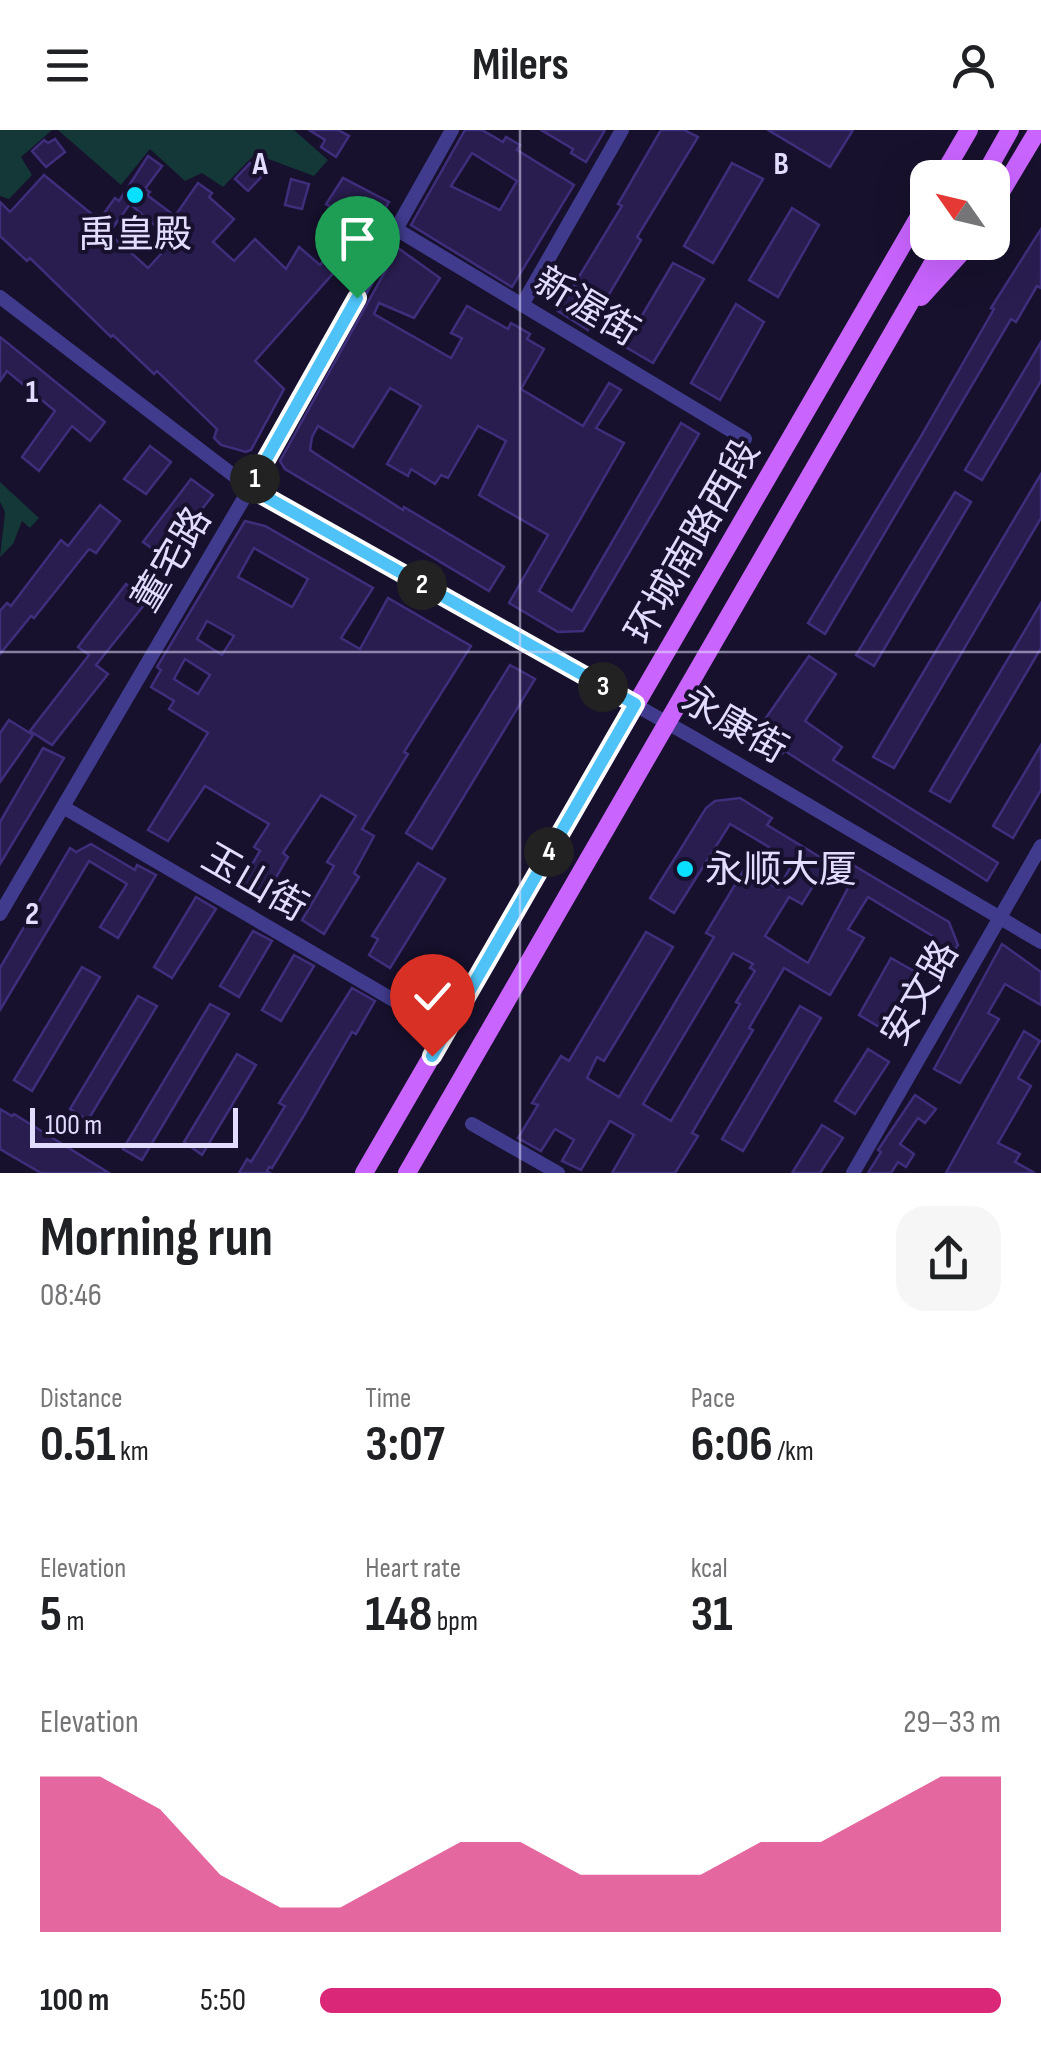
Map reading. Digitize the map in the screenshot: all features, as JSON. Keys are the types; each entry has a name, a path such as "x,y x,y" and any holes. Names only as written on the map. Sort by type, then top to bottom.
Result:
{"main road":[{"path":"952,160 969,130"},
{"path":"992,160 1010,130"},
{"path":"1010,177 1038,130"},
{"name":"环城南路西段","path":"364,1173 910,232"},
{"name":"环城南路西段","path":"407,1173 935,260"},
{"path":"903,315 954,260"}],"street":[{"name":"董宅路","path":"0,914 250,488 452,130"},
{"path":"522,305 622,130"},
{"name":"新渥街","path":"396,229 745,439"},
{"name":"永康街","path":"0,297 250,488 635,704 1041,942"},
{"name":"玉山街","path":"62,808 414,1012"},
{"name":"安文路","path":"853,1173 1041,846"},
{"path":"472,1124 558,1173"}],"green space":[{"path":"0,130 52,130 21,157 32,175 9,199 0,196"},
{"path":"58,130 294,130 328,160 314,176 255,154 223,187 202,173 185,181 150,149 121,185"},
{"path":"0,482 39,518 30,528 22,521 13,544 0,557 5,512 0,502"}],"building":[{"path":"309,130 338,130 349,136 336,157 321,147 325,140"},
{"path":"465,130 482,130 503,142 506,137 520,145 517,150 574,185 512,287 411,225","holes":["472,153 517,181 500,210 451,186"]},
{"path":"541,130 605,130 586,162 571,153 573,149"},
{"path":"661,130 684,130 698,137 637,237 641,240 588,330 558,311 622,206 618,204"},
{"path":"768,130 853,130 830,167"},
{"path":"55,139 65,152 46,167 32,151 44,140 48,143"},
{"path":"148,156 162,166 145,189 150,192 147,195 175,216 198,183 234,219 213,242 234,261 255,239 286,269 299,247 320,265 356,223 326,204 343,178 389,202 363,246 339,267 255,361 284,389 251,450 221,445 214,438 217,429 157,371 154,374 30,258 27,261 0,236 0,202 10,212 44,175 99,220 115,198 119,201","holes":["130,204 173,241 148,268 109,233"]},
{"path":"250,163 263,175 248,191 235,179"},
{"path":"732,163 763,179 713,263 684,246"},
{"path":"291,179 309,184 302,209 285,205"},
{"path":"792,208 819,225 778,297 749,280"},
{"path":"1041,229 1041,288 1037,286 1016,322 1011,319 825,634 808,623"},
{"path":"398,248 440,278 414,318 379,303 374,314 451,358 462,338 451,333 467,306 508,329 511,323 530,334 527,339 544,349 521,389 583,426 609,383 621,390 596,428 624,443 539,591 572,611 681,423 699,434 583,631 558,632 509,603 548,535 479,495 506,441 478,426 448,478 441,475 435,484 411,469 408,476 387,464 421,406 390,388 353,447 318,426 310,450 403,510 404,507 504,567 489,591 285,469 280,461"},
{"path":"673,263 704,279 653,363 624,346"},
{"path":"736,304 764,322 720,400 691,383"},
{"path":"0,337 105,422 90,441 72,426 39,471 22,457 55,411 7,371 0,381"},
{"path":"1041,342 1041,381 982,480 965,470"},
{"path":"150,446 171,462 146,494 124,479"},
{"path":"1041,474 1041,518 894,768 873,757"},
{"path":"191,479 213,495 164,557 143,542"},
{"path":"955,492 971,502 874,666 856,655"},
{"path":"100,505 120,521 96,553 89,549 0,654 0,611 7,603 11,606 61,540 68,546"},
{"path":"245,521 265,526 373,588 341,638 360,649 388,598 471,646 404,752 408,754 362,829 374,836 354,873 359,877 324,934 302,920 334,866 327,862 356,816 321,795 283,853 288,857 262,901 239,886 260,851 254,847 269,824 205,786 168,841 148,830 208,733 169,709 174,701 151,687 161,670 157,667","holes":["254,548 308,579 292,607 238,577","207,621 234,636 222,655 197,639","185,659 210,675 198,694 174,679"]},
{"path":"126,584 148,600 96,665 108,674 52,745 30,731 89,655 78,647"},
{"path":"1041,603 1041,648 950,802 930,791"},
{"path":"809,656 836,674 805,721 842,747 833,760 998,863 987,881 754,735"},
{"path":"510,665 535,679 432,849 406,833"},
{"path":"9,720 33,735 0,782 0,733"},
{"path":"1041,745 1041,790 1013,838 993,826"},
{"path":"43,748 64,758 0,864 0,822"},
{"path":"740,798 772,818 767,825 848,874 853,865 949,922 958,945 943,968 924,956 934,937 868,897 848,929 864,938 830,995 784,968 749,1028 753,1030 692,1133 698,1136 675,1173 612,1173 634,1135 610,1121 581,1170 562,1161 574,1140 555,1129 541,1151 518,1138 538,1105 532,1103 561,1056 569,1061 646,932 673,947 604,1061 597,1057 587,1078 619,1097 714,937 706,933 745,868 778,889 791,866 766,851 769,847 730,824 674,913 650,898 706,808 715,801","holes":["826,876 848,888 808,963 765,936 789,897 802,904 816,881 821,884","733,953 753,964 750,968 755,971 736,1002 740,1004 671,1121 643,1104"]},
{"path":"91,844 135,870 137,865 156,875 118,938 100,927 127,884 89,861 0,1010 0,968 70,848 76,852"},
{"path":"418,863 445,879 390,968 369,955 378,939 372,936"},
{"path":"196,897 216,909 172,978 154,967"},
{"path":"253,931 272,941 239,997 220,986"},
{"path":"1002,944 1041,972 1041,1005 1005,984 988,1013 999,1019 960,1083 934,1069"},
{"path":"294,955 314,966 281,1021 262,1010"},
{"path":"891,958 919,974 886,1031 859,1015"},
{"path":"82,967 100,977 32,1091 14,1080"},
{"path":"352,988 375,1001 356,1034 352,1032 272,1168 269,1167 270,1173 239,1173 247,1159 251,1162 285,1106 279,1103"},
{"path":"138,996 157,1006 88,1120 70,1109"},
{"path":"210,1004 229,1014 142,1160 123,1149"},
{"path":"800,1006 821,1018 743,1151 722,1139"},
{"path":"1024,1031 1040,1041 1018,1078 1031,1086 998,1143 1020,1154 1015,1162 1035,1173 946,1173"},
{"path":"868,1049 889,1062 855,1114 835,1101"},
{"path":"237,1054 256,1065 202,1155 184,1142"},
{"path":"915,1095 936,1109 925,1123 918,1118 900,1144 914,1154 906,1167 898,1162 891,1173 868,1173 881,1152 878,1150"},
{"path":"0,1109 109,1173 41,1173 0,1149"},
{"path":"822,1125 843,1138 820,1173 792,1173"}],"place":[{"name":"禹皇殿","path":"135,195"},
{"name":"永顺大厦","path":"685,869"}],"route":[{"path":"357,298 250,488 635,704 432,1056"}]}
